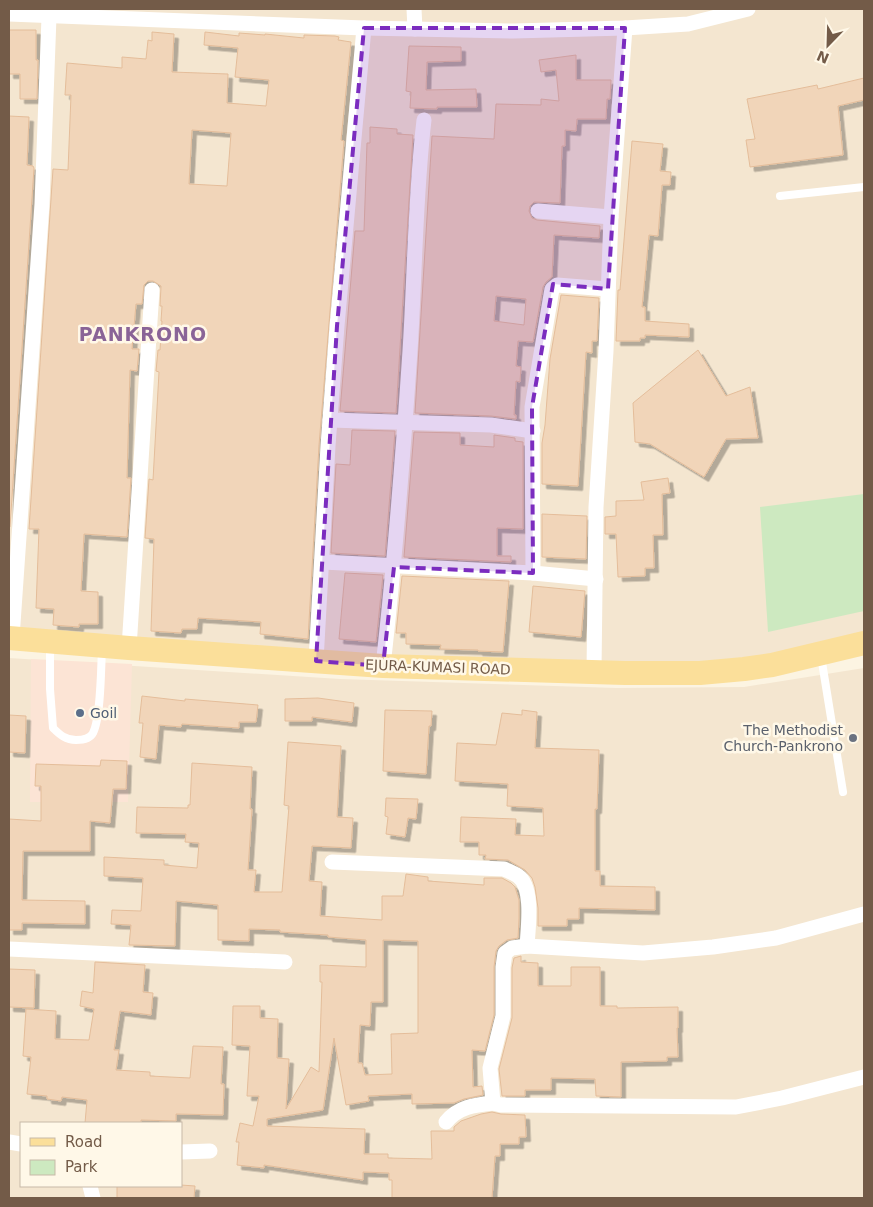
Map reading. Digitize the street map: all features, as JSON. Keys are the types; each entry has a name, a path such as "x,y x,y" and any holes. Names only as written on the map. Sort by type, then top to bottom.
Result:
{"main road":[{"name":"EJURA-KUMASI ROAD","path":"10,638 383,666 626,673 700,673 772,665 864,643"}],"street":[{"path":"414,9 415,29"},
{"path":"9,14 364,28 514,31 626,28 688,24 748,9"},
{"path":"10,638 42,204 49,17"},
{"path":"316,661 330,420 364,28"},
{"path":"594,671 596,508 611,217 626,28"},
{"path":"383,666 394,567 405,421 418,173 424,120"},
{"path":"538,211 611,217"},
{"path":"533,573 532,407 552,289 557,285 608,289"},
{"path":"129,648 152,290"},
{"path":"330,420 491,425 533,431"},
{"path":"323,562 533,573 596,580"},
{"path":"332,862 504,869 520,876 525,886 529,902 527,946"},
{"path":"492,1103 490,1068 503,1016 503,967 505,953 512,948 527,946 643,953 712,948 776,938 864,914"},
{"path":"9,949 285,962"},
{"path":"446,1122 452,1115 468,1106 492,1103 501,1105 736,1107 782,1098 864,1077"},
{"path":"182,1152 210,1151"}],"lane":[{"path":"780,196 864,187"},
{"path":"50,641 50,689 53,728 62,736 71,740 87,738 93,734 98,720 102,646"},
{"path":"820,654 843,792"}],"highlighted area":[{"path":"364,28 625,28 608,289 553,284 532,407 533,573 394,567 383,666 316,661 337,326"}],"shaded area":[{"path":"9,9 864,9 864,641 663,670 9,640"},
{"path":"9,658 340,679 616,688 744,687 864,668 864,1198 9,1198"},
{"path":"31,659 132,664 128,802 30,802"}],"green space":[{"path":"864,494 864,611 768,632 760,507"}],"building":[{"path":"9,30 36,30 36,60 38,60 37,99 20,99 20,74 9,74"},
{"path":"152,32 174,34 172,72 228,74 227,103 266,106 269,80 235,77 238,48 204,45 205,32 239,36 239,33 304,38 304,35 335,36 339,37 338,40 351,42 341,140 344,141 319,445 308,639 260,634 261,622 198,618 197,629 182,629 181,633 151,631 154,539 145,538 149,479 153,480 159,372 156,371 162,321 162,306 160,306 161,286 153,281 148,281 144,285 142,304 136,304 132,349 139,349 137,371 130,370 127,478 131,478 127,537 84,534 81,591 98,592 98,624 79,624 79,627 53,625 54,609 36,608 39,529 29,529 53,169 68,170 71,95 65,95 67,63 122,68 122,57 146,59 148,40 152,41","holes":["192,130 231,133 227,186 189,184"]},
{"path":"409,46 461,47 461,61 427,62 426,90 476,89 477,107 410,108 411,92 406,91"},
{"path":"576,55 576,80 611,80 610,99 607,99 606,119 577,119 576,131 565,130 565,146 562,146 560,203 534,202 530,206 529,211 532,218 537,220 600,226 599,238 554,235 552,277 543,287 533,342 518,341 516,366 521,367 520,382 516,381 514,415 516,415 516,419 491,416 415,413 432,136 494,139 496,104 541,105 541,99 559,101 556,70 541,72 539,60","holes":["496,296 526,299 524,325 494,321"]},
{"path":"864,78 864,100 838,106 843,155 750,167 746,140 755,139 747,99 817,85 818,89"},
{"path":"9,116 29,117 27,165 34,168 10,527 9,527"},
{"path":"370,127 397,129 397,134 413,135 396,413 340,411 355,231 364,231 367,143 370,143"},
{"path":"632,141 663,144 660,171 671,172 670,185 662,185 658,236 649,235 642,307 645,307 645,321 689,324 689,337 645,335 645,338 640,338 640,341 616,341 618,290 620,290"},
{"path":"561,295 599,298 597,341 592,341 592,353 586,352 578,486 542,484 542,443 550,359"},
{"path":"698,350 726,396 750,387 758,438 726,439 704,477 650,444 635,442 633,403"},
{"path":"352,430 395,431 385,556 331,553 336,464 350,465"},
{"path":"414,432 460,433 460,445 494,447 494,435 515,438 515,441 523,442 523,529 497,528 497,556 511,556 511,562 404,557"},
{"path":"668,478 670,493 662,494 663,535 653,535 654,568 645,568 645,576 618,577 616,534 605,534 605,517 616,516 616,501 644,500 641,482"},
{"path":"542,514 587,516 586,559 542,557"},
{"path":"345,573 383,575 376,642 339,639"},
{"path":"402,576 509,581 503,652 440,649 441,645 406,644 406,633 396,633"},
{"path":"533,586 585,591 581,637 529,632"},
{"path":"142,696 185,701 185,699 258,705 256,722 239,722 239,728 182,724 181,727 159,725 156,759 140,757 143,723 139,723"},
{"path":"318,698 354,703 352,722 312,717 312,721 285,721 285,699"},
{"path":"385,710 432,711 431,726 429,726 426,774 383,771"},
{"path":"522,710 537,712 535,748 599,750 597,809 595,809 595,871 600,871 600,886 655,887 655,910 579,908 579,919 567,919 567,926 538,926 535,887 532,878 525,870 508,860 485,859 486,855 479,855 479,842 460,842 461,817 516,819 515,835 544,836 543,808 507,806 508,784 455,781 457,743 496,745 502,713 522,715"},
{"path":"9,715 26,716 25,753 9,752"},
{"path":"288,742 341,746 337,817 353,818 351,848 312,846 309,881 322,882 320,916 382,920 382,896 403,896 406,874 428,877 428,881 484,885 484,878 502,878 515,887 519,900 518,938 507,940 496,951 494,1015 485,1051 472,1050 473,1087 482,1086 483,1095 454,1103 412,1104 412,1094 368,1096 369,1101 346,1105 334,1038 323,1110 267,1119 267,1126 365,1129 364,1154 388,1154 388,1158 432,1159 431,1131 454,1131 454,1127 461,1121 492,1112 525,1115 526,1137 519,1137 519,1144 500,1144 500,1156 495,1156 492,1198 392,1198 392,1180 389,1180 389,1173 363,1172 363,1180 264,1165 264,1168 237,1165 239,1142 236,1142 240,1123 253,1126 259,1096 247,1096 250,1046 232,1045 233,1006 260,1006 260,1018 278,1019 277,1058 289,1059 286,1109 311,1067 319,1072 322,982 320,982 320,965 366,967 366,940 280,932 280,930 249,929 249,941 218,940 218,905 176,901 175,946 129,945 131,925 111,924 112,910 141,911 143,878 104,876 104,857 164,860 164,865 197,868 199,843 185,842 186,834 136,833 137,807 188,808 188,805 190,805 192,763 252,767 250,809 252,809 248,870 256,870 254,892 282,892 289,806 284,805","holes":["383,940 418,941 418,1033 391,1034 392,1074 365,1075 362,1063 358,1063 360,1025 370,1026 371,1002 383,1002"]},
{"path":"101,760 127,761 126,789 113,789 110,823 90,821 90,851 23,851 22,900 85,901 85,924 22,923 22,930 9,930 9,819 41,821 41,786 35,786 36,764 100,766"},
{"path":"386,798 418,799 416,819 408,818 405,837 386,834 388,817 385,816"},
{"path":"521,956 521,962 538,963 538,986 571,986 571,967 600,967 600,1006 617,1006 617,1008 678,1007 678,1057 667,1057 667,1061 621,1062 621,1097 596,1096 595,1079 551,1078 551,1090 525,1090 525,1096 502,1096 499,1069 512,1018 512,968 514,958"},
{"path":"95,962 145,965 143,992 153,993 151,1015 120,1011 114,1050 119,1050 116,1070 150,1072 150,1076 190,1078 193,1046 223,1047 221,1084 224,1084 223,1115 176,1114 176,1121 85,1122 87,1100 62,1097 61,1101 47,1099 47,1096 27,1094 31,1057 23,1056 26,1009 56,1011 55,1039 89,1040 94,1009 80,1006 82,991 93,993"},
{"path":"9,969 35,970 34,1008 9,1007"},
{"path":"195,1186 194,1198 117,1198 117,1187"}],"place":[{"name":"Goil","path":"80,713"},
{"name":"The Methodist Church-Pankrono","path":"853,738"}],"district":[{"name":"PANKRONO","path":"143,334"}]}
